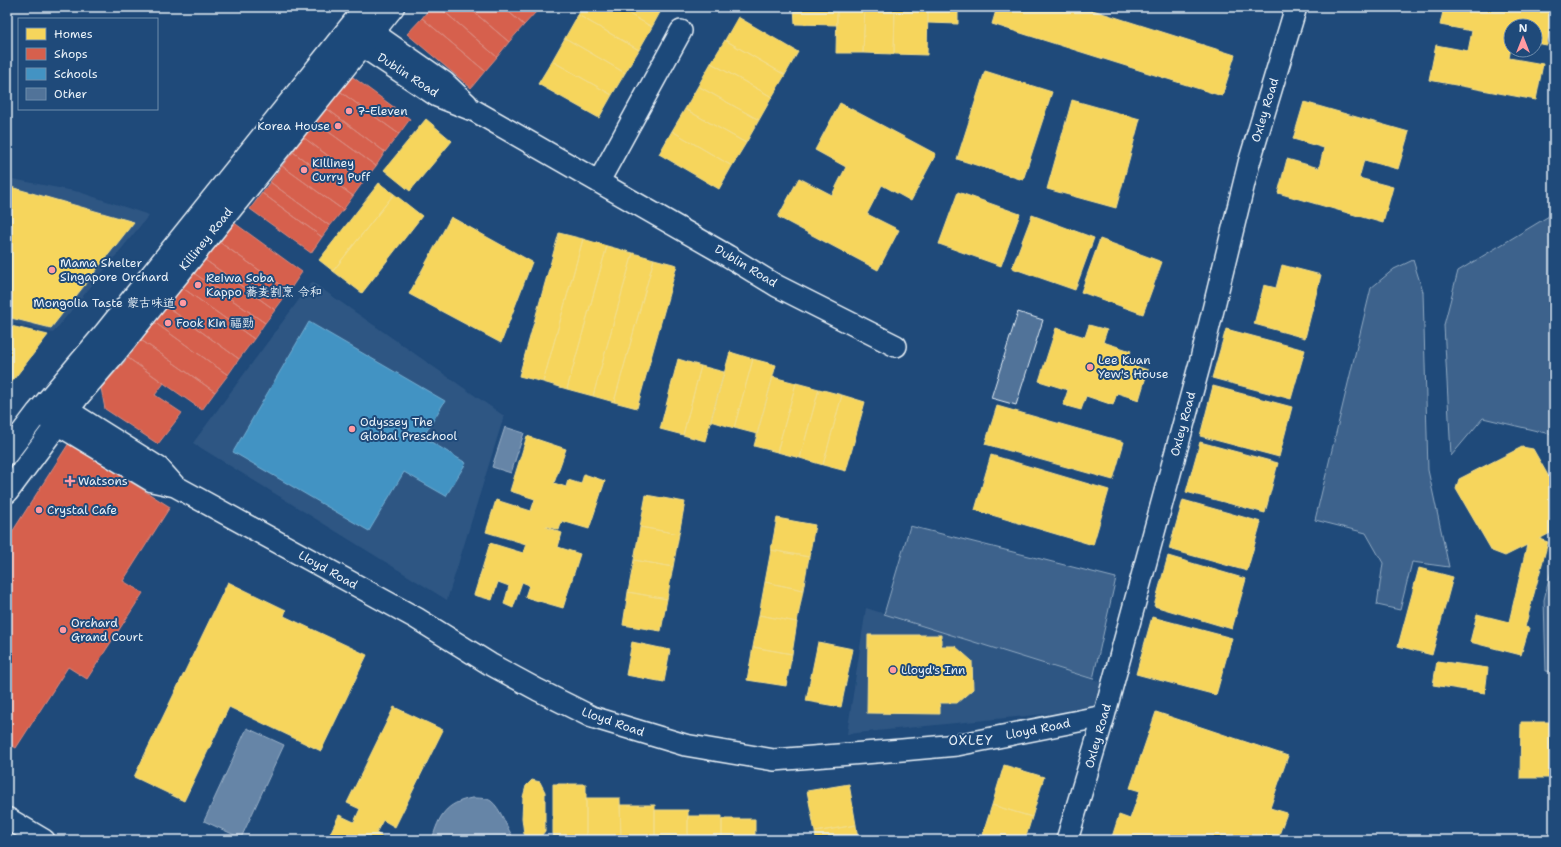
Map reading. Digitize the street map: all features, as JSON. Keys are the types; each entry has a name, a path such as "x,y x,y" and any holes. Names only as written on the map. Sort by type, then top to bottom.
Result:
{"street":[{"name":"Killiney Road","path":"7,453 44,404 360,28 393,7"},
{"name":"Oxley Road","path":"1067,840 1104,716 1200,364 1249,163 1296,7"},
{"name":"Killiney Road","path":"7,492 79,395 115,353 360,28"},
{"name":"Dublin Road","path":"360,28 437,96 475,111 599,181 777,286 896,346"},
{"path":"599,181 681,31"},
{"name":"Lloyd Road","path":"44,404 62,417 159,468 174,486 416,618 490,664 592,717 685,745 774,760 957,745 1104,716"},
{"path":"7,818 44,840"}],"shaded area":[{"name":"Mama Shelter Singapore Orchard","path":"7,178 79,192 149,215 53,333 7,322"},
{"path":"1554,213 1554,435 1483,418 1451,456 1444,325 1458,271"},
{"path":"1413,260 1423,292 1428,470 1449,567 1412,562 1400,610 1377,605 1383,563 1366,533 1315,520 1371,288 1394,269"},
{"name":"Odyssey The Global Preschool","path":"312,282 504,416 447,600 193,443"},
{"path":"505,427 524,433 511,473 492,467"},
{"path":"910,526 1116,578 1093,679 884,614"},
{"path":"1554,558 1554,672 1546,671 1544,600"},
{"path":"866,608 1101,682 1094,709 847,734"},
{"path":"247,728 284,745 241,838 204,821"},
{"path":"472,798 487,799 495,804 515,840 432,840 441,817 445,812 456,803"}],"building: Homes":[{"path":"583,7 617,7 652,27 639,50 578,15"},
{"path":"617,7 663,7 652,27"},
{"path":"794,7 837,7 837,25 795,24"},
{"path":"837,7 865,7 863,53 836,53"},
{"path":"865,7 895,7 894,54 863,53"},
{"path":"895,7 928,7 927,55 894,54"},
{"path":"928,7 958,7 958,24 928,23"},
{"path":"997,7 1083,7 1235,55 1222,96 992,24"},
{"path":"1444,7 1554,7 1547,45 1543,44 1543,18 1503,18 1503,58 1543,64 1536,100 1429,80 1436,45 1468,51 1472,31 1440,25"},
{"path":"578,15 639,50 625,73 565,38"},
{"path":"738,17 798,52 785,75 725,40"},
{"path":"565,38 625,73 612,95 552,61"},
{"path":"725,40 785,75 772,97 711,63"},
{"path":"552,61 612,95 599,118 538,84"},
{"path":"711,63 772,97 759,120 698,86"},
{"path":"985,71 1052,92 1023,180 957,159"},
{"path":"698,86 759,120 746,143 685,109"},
{"path":"1072,100 1140,119 1116,208 1047,189"},
{"path":"1304,102 1409,132 1398,169 1364,160 1359,178 1393,187 1383,223 1278,193 1287,159 1319,168 1324,148 1293,139"},
{"path":"840,103 936,154 911,201 882,185 867,214 899,230 878,270 778,217 799,178 832,195 846,167 815,150"},
{"path":"685,109 746,143 732,166 672,131"},
{"path":"426,119 452,141 410,191 384,170"},
{"path":"672,131 732,166 719,189 659,154"},
{"path":"379,183 394,194 333,271 319,260"},
{"name":"Mama Shelter Singapore Orchard","path":"7,186 134,222 51,328 7,317"},
{"path":"958,192 1020,214 1001,266 939,244"},
{"path":"394,194 422,216 362,293 333,271"},
{"path":"1032,215 1094,238 1075,290 1012,268"},
{"path":"451,217 532,262 501,343 409,294"},
{"path":"559,233 583,239 543,382 519,376"},
{"path":"583,239 607,246 567,389 543,382"},
{"path":"1100,239 1162,262 1143,314 1081,292"},
{"path":"607,246 633,253 593,396 567,389"},
{"path":"633,253 654,259 614,402 593,396"},
{"path":"654,259 677,265 637,408 614,402"},
{"path":"1282,265 1321,275 1305,338 1254,324 1264,285 1276,288"},
{"path":"7,325 48,335 7,388"},
{"name":"Lee Kuan Yew's House","path":"1089,325 1107,330 1103,342 1131,351 1126,363 1148,370 1139,400 1117,393 1113,405 1086,396 1081,410 1063,405 1068,390 1039,381 1056,328 1085,337"},
{"path":"1226,329 1305,350 1291,399 1212,378"},
{"path":"730,352 753,359 734,428 711,421"},
{"path":"678,359 701,366 683,435 660,429"},
{"path":"753,359 776,365 757,434 734,428"},
{"path":"701,366 724,372 705,441 683,435"},
{"path":"773,377 796,383 777,452 754,446"},
{"path":"796,383 819,389 800,458 777,452"},
{"path":"1213,386 1292,407 1279,457 1200,436"},
{"path":"819,389 842,395 823,465 800,458"},
{"path":"842,395 865,402 846,471 823,465"},
{"path":"997,406 1124,442 1113,480 985,444"},
{"path":"527,436 566,449 554,483 566,487 568,480 581,484 584,474 605,481 589,529 562,521 559,530 546,526 562,533 558,547 580,554 563,608 525,597 529,585 522,582 513,608 504,604 509,586 498,582 492,600 474,595 490,543 523,553 526,544 486,532 496,500 531,511 535,499 510,491"},
{"path":"1200,442 1278,463 1265,513 1186,492"},
{"path":"1522,447 1533,449 1554,486 1554,531 1539,539 1548,542 1525,627 1529,628 1521,655 1470,642 1477,614 1509,622 1527,545 1505,556 1492,551 1456,489 1459,479"},
{"path":"991,455 1109,490 1093,545 975,510"},
{"path":"646,495 685,502 679,534 640,527"},
{"path":"1183,500 1261,522 1247,571 1169,549"},
{"path":"777,518 815,525 809,557 771,550"},
{"path":"640,527 679,534 673,567 634,560"},
{"path":"771,550 809,557 803,590 765,582"},
{"path":"1168,556 1246,579 1232,629 1154,606"},
{"path":"634,560 673,567 667,599 628,592"},
{"path":"1419,568 1453,577 1432,655 1398,646"},
{"path":"228,582 286,610 284,616 367,655 321,751 229,707 184,801 134,777"},
{"path":"765,582 803,590 797,622 759,615"},
{"path":"628,592 667,599 661,631 623,625"},
{"path":"759,615 797,622 792,654 753,647"},
{"path":"1152,617 1232,638 1216,695 1136,674"},
{"path":"868,635 941,635 941,646 955,646 972,661 973,689 957,703 940,703 940,714 867,713"},
{"path":"632,642 670,650 664,682 626,675"},
{"path":"818,642 853,649 841,707 806,701"},
{"path":"753,647 792,654 786,686 747,680"},
{"path":"1437,661 1488,668 1485,693 1433,685"},
{"path":"394,707 443,730 395,827 383,820 376,833 388,840 327,840 339,815 354,822 360,809 347,803"},
{"path":"1156,712 1288,756 1270,808 1287,813 1277,840 1111,840 1119,815 1130,819 1140,791 1130,788"},
{"path":"1521,722 1554,722 1554,778 1520,778"},
{"path":"1004,765 1044,777 1032,817 992,805"},
{"path":"532,780 540,782 545,792 545,831 539,839 530,839 524,834 522,818 523,797 526,786"},
{"path":"553,784 586,784 586,840 553,840"},
{"path":"849,784 856,825 815,832 807,791"},
{"path":"586,798 620,798 621,840 586,840"},
{"path":"620,805 655,805 655,840 621,840"},
{"path":"992,805 1032,817 1025,840 981,840"},
{"path":"655,810 688,810 688,840 655,840"},
{"path":"688,816 722,816 722,840 688,840"},
{"path":"722,819 755,819 755,840 722,840"},
{"path":"856,825 858,840 816,840 815,832"},
{"path":"1364,836 1377,840 1362,840"}],"building: Shops":[{"path":"431,7 439,7 497,57 485,71 422,18"},
{"path":"439,7 468,7 509,42 497,57"},
{"path":"468,7 503,7 524,25 509,42"},
{"path":"503,7 530,7 536,12 524,25"},
{"path":"530,7 540,7 536,12"},
{"path":"422,18 485,71 471,88 407,34"},
{"path":"350,75 410,119 399,134 338,90"},
{"path":"338,90 399,134 385,152 326,108"},
{"path":"326,108 385,152 376,166 315,122"},
{"path":"315,122 376,166 363,182 303,137"},
{"path":"303,137 363,182 353,196 293,152"},
{"path":"293,152 353,196 343,210 282,166"},
{"path":"282,166 343,210 330,226 270,182"},
{"path":"270,182 330,226 322,237 262,193"},
{"path":"262,193 322,237 311,253 250,209"},
{"path":"229,219 302,272 289,291 215,239"},
{"path":"215,239 289,291 275,310 201,257"},
{"path":"201,257 275,310 265,323 191,271"},
{"path":"191,271 265,323 254,339 180,286"},
{"path":"180,286 254,339 239,359 166,306"},
{"path":"166,306 239,359 228,375 154,322"},
{"path":"154,322 228,375 215,392 141,340"},
{"path":"141,340 215,392 202,410 128,358"},
{"path":"128,358 164,383 155,395 182,413 158,444 105,409 101,388"},
{"name":"Orchard Grand Court","path":"69,443 170,507 123,581 143,593 87,679 68,667 16,748 7,743 7,540"}],"building: Schools":[{"name":"Odyssey The Global Preschool","path":"309,322 445,401 423,437 466,463 446,496 404,472 369,531 233,452"}],"building: Other":[{"path":"1018,312 1043,320 1016,405 991,398"}],"place":[{"name":"7-Eleven","path":"349,111"},
{"name":"Korea House","path":"338,126"},
{"name":"Killiney Curry Puff","path":"304,170"},
{"name":"Mama Shelter Singapore Orchard","path":"52,270"},
{"name":"Reiwa Soba Kappo 蕎麦割烹 令和","path":"198,285"},
{"name":"Mongolia Taste 蒙古味道","path":"183,303"},
{"name":"Fook Kin 福勁","path":"168,323"},
{"name":"Lee Kuan Yew's House","path":"1090,367"},
{"name":"Odyssey The Global Preschool","path":"352,429"},
{"name":"Watsons","path":"70,481"},
{"name":"Crystal Cafe","path":"39,510"},
{"name":"Orchard Grand Court","path":"63,630"},
{"name":"Lloyd's Inn","path":"893,670"}],"district":[{"name":"OXLEY","path":"971,740"}]}
